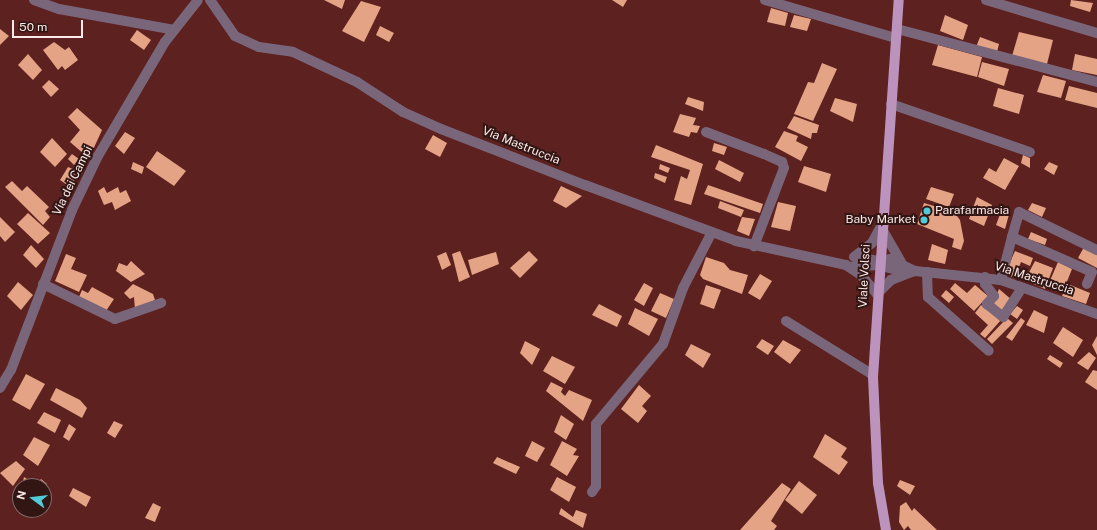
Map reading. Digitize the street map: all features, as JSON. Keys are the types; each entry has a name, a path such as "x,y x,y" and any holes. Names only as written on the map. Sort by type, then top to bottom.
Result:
{"main road":[{"name":"Viale Volsci","path":"886,530 878,483 873,375 878,263 899,0"}],"street":[{"path":"34,0 59,9 174,30"},
{"name":"Via dei Campi","path":"0,388 11,370 72,210 102,150 123,110 174,30 198,0"},
{"name":"Via Mastruccia","path":"210,0 234,36 259,47 293,52 357,82 403,112 441,129 712,232 754,246 837,262 850,267"},
{"path":"765,0 1097,82"},
{"path":"986,0 1097,33"},
{"path":"891,104 1030,152"},
{"path":"706,132 782,162 784,168 754,246"},
{"path":"1001,280 1019,212 1097,250"},
{"path":"837,262 856,257 872,243 881,226"},
{"path":"850,267 877,294 910,272 902,263 881,226"},
{"path":"592,492 596,486 596,424 663,344 683,288 712,232"},
{"path":"1012,237 1092,272 1087,284"},
{"path":"856,257 878,263"},
{"path":"850,267 878,263 890,259 902,263"},
{"name":"Via Mastruccia","path":"878,263 888,271 926,272 985,277 1001,280 1097,314"},
{"path":"926,272 928,297 989,352"},
{"path":"985,277 985,284 994,296 987,304 1003,317 1022,288"},
{"path":"43,284 115,319 161,303"},
{"path":"786,321 873,375"}],"building":[{"path":"324,0 345,0 342,9"},
{"path":"612,0 627,0 623,7"},
{"path":"1071,0 1093,3 1090,12 1070,6"},
{"path":"361,1 381,7 364,42 342,31"},
{"path":"771,8 788,13 785,26 767,22"},
{"path":"794,15 811,19 807,31 790,27"},
{"path":"945,15 968,25 963,40 940,31"},
{"path":"380,26 394,33 389,42 376,35"},
{"path":"0,29 9,36 0,45"},
{"path":"137,30 151,40 144,50 130,40"},
{"path":"1019,32 1053,40 1047,64 1012,56"},
{"path":"980,37 999,44 997,52 976,47"},
{"path":"54,42 65,50 69,47 78,60 65,70 62,66 58,70 43,50"},
{"path":"938,45 982,57 977,77 932,65"},
{"path":"28,54 42,70 33,80 18,65"},
{"path":"1075,54 1097,59 1097,75 1072,70"},
{"path":"982,62 1009,69 1004,86 978,77"},
{"path":"822,63 837,69 813,121 794,114 808,82 814,83"},
{"path":"1043,75 1066,81 1061,98 1037,92"},
{"path":"49,80 59,89 51,97 42,87"},
{"path":"1069,86 1097,93 1097,108 1065,100"},
{"path":"998,88 1024,95 1019,114 993,106"},
{"path":"688,97 704,102 703,111 685,104"},
{"path":"835,98 857,104 853,122 830,111"},
{"path":"77,108 102,130 92,152 88,149 84,154 70,142 80,130 68,117"},
{"path":"680,114 696,118 693,125 700,126 697,133 691,132 689,137 673,132"},
{"path":"794,116 819,125 817,133 812,133 811,139 787,128"},
{"path":"784,131 798,136 796,141 808,147 801,161 775,147"},
{"path":"125,132 135,138 124,154 115,146"},
{"path":"433,135 447,143 440,157 425,149"},
{"path":"52,138 67,154 55,167 40,152"},
{"path":"714,143 727,147 724,155 712,151"},
{"path":"656,145 703,164 691,205 674,200 681,176 687,179 690,170 651,157"},
{"path":"157,151 186,171 174,186 146,167"},
{"path":"72,154 79,159 74,165 68,159"},
{"path":"1023,155 1030,158 1030,168 1021,163"},
{"path":"1004,158 1019,166 1005,190 983,178 989,168 996,172"},
{"path":"719,160 744,173 740,182 715,169"},
{"path":"133,162 144,167 142,174 131,169"},
{"path":"1049,162 1058,166 1054,175 1044,169"},
{"path":"660,164 670,168 668,173 659,169"},
{"path":"804,166 831,174 826,192 798,182"},
{"path":"68,167 80,172 70,187 60,180"},
{"path":"655,173 667,177 665,183 654,178"},
{"path":"12,181 22,191 27,186 49,207 45,211 50,217 43,225 5,187"},
{"path":"708,185 763,204 760,213 704,194"},
{"path":"561,186 582,196 566,208 553,201"},
{"path":"104,187 107,193 118,187 120,193 126,190 131,201 115,210 112,202 104,205 98,191"},
{"path":"931,187 954,194 949,207 926,199"},
{"path":"977,197 992,205 984,226 969,219"},
{"path":"720,201 744,210 741,217 718,208"},
{"path":"778,202 796,206 790,231 771,227"},
{"path":"924,203 954,212 960,220 964,241 961,250 952,247 954,239 917,224"},
{"path":"1032,203 1046,208 1042,217 1028,210"},
{"path":"1002,209 1010,211 1005,229 996,225"},
{"path":"28,213 50,233 38,244 17,224"},
{"path":"0,217 15,232 5,242 0,236"},
{"path":"742,217 755,219 749,236 737,231"},
{"path":"1031,232 1047,239 1045,245 1028,239"},
{"path":"932,244 948,250 945,264 928,260"},
{"path":"31,245 44,259 36,268 23,255"},
{"path":"1084,247 1097,253 1097,268 1078,258"},
{"path":"460,251 470,277 459,282 452,254"},
{"path":"529,251 538,260 520,278 510,268"},
{"path":"1015,251 1033,258 1030,266 1021,262 1015,278 1005,274"},
{"path":"446,252 451,265 442,270 437,256"},
{"path":"496,252 499,264 472,275 468,260"},
{"path":"66,254 76,258 71,269 87,275 79,292 55,281"},
{"path":"706,257 724,263 730,270 748,275 742,294 703,279 700,275"},
{"path":"131,261 145,274 131,282 116,271 119,263 127,266"},
{"path":"1035,261 1053,268 1045,289 1025,280"},
{"path":"1058,262 1072,269 1064,289 1049,283"},
{"path":"760,274 772,281 760,300 748,293"},
{"path":"18,282 33,295 21,310 7,296"},
{"path":"644,283 653,288 644,306 634,300"},
{"path":"955,283 967,293 975,285 988,296 974,311 950,289"},
{"path":"133,284 153,294 155,300 135,310 134,297 130,299 124,293"},
{"path":"1068,284 1090,293 1086,304 1062,296"},
{"path":"706,285 721,290 714,309 700,304"},
{"path":"92,287 114,299 106,311 79,297 82,290 88,293"},
{"path":"999,289 1012,300 1002,314 992,305"},
{"path":"946,290 954,297 949,303 941,296"},
{"path":"660,293 674,299 666,318 651,311"},
{"path":"599,304 622,316 617,327 592,315"},
{"path":"981,305 1001,320 985,338 980,334 988,325 975,313"},
{"path":"1017,306 1023,310 1017,319 1010,314"},
{"path":"635,308 658,319 649,336 628,324"},
{"path":"1034,310 1048,317 1044,333 1026,325"},
{"path":"1007,318 1013,323 992,344 987,339"},
{"path":"1021,318 1025,321 1012,341 1006,337"},
{"path":"1063,327 1083,340 1073,357 1053,343"},
{"path":"1097,336 1097,355 1092,345"},
{"path":"762,339 774,346 768,355 756,347"},
{"path":"783,340 801,350 790,364 774,352"},
{"path":"525,341 540,349 532,365 520,353"},
{"path":"691,344 711,354 703,368 685,355"},
{"path":"1089,352 1096,358 1088,370 1077,363"},
{"path":"1050,355 1063,363 1060,368 1047,359"},
{"path":"552,356 575,367 565,384 543,371"},
{"path":"1093,370 1097,371 1097,390 1085,382"},
{"path":"26,374 45,384 30,410 12,400"},
{"path":"551,382 563,388 561,392 565,396 569,390 592,400 583,421 546,391"},
{"path":"639,385 651,396 642,406 647,411 638,423 621,409"},
{"path":"56,388 80,400 87,408 82,418 50,400"},
{"path":"44,412 61,420 55,433 37,423"},
{"path":"561,415 574,424 566,440 554,432"},
{"path":"114,421 123,425 115,438 107,433"},
{"path":"69,424 76,429 69,441 63,437"},
{"path":"825,434 847,448 841,457 848,462 839,475 813,457"},
{"path":"34,437 50,445 38,466 23,455"},
{"path":"532,441 545,448 537,462 525,456"},
{"path":"562,441 577,449 573,455 579,456 567,476 550,465"},
{"path":"497,457 520,467 516,474 493,463"},
{"path":"16,461 25,469 19,478 12,478 12,485 0,473"},
{"path":"557,477 576,487 569,502 550,490"},
{"path":"900,480 915,486 910,495 897,486"},
{"path":"799,481 817,495 802,514 785,500"},
{"path":"782,483 791,489 771,521 777,526 774,530 740,530"},
{"path":"73,488 91,497 86,507 69,496"},
{"path":"906,502 912,511 914,508 937,530 911,530 908,526 904,530 899,522 900,506"},
{"path":"153,503 161,507 155,522 145,518"},
{"path":"561,508 573,517 576,510 587,514 583,528 559,514"}],"place":[{"name":"Parafarmacia","path":"927,211"},
{"name":"Baby Market","path":"924,220"}]}
